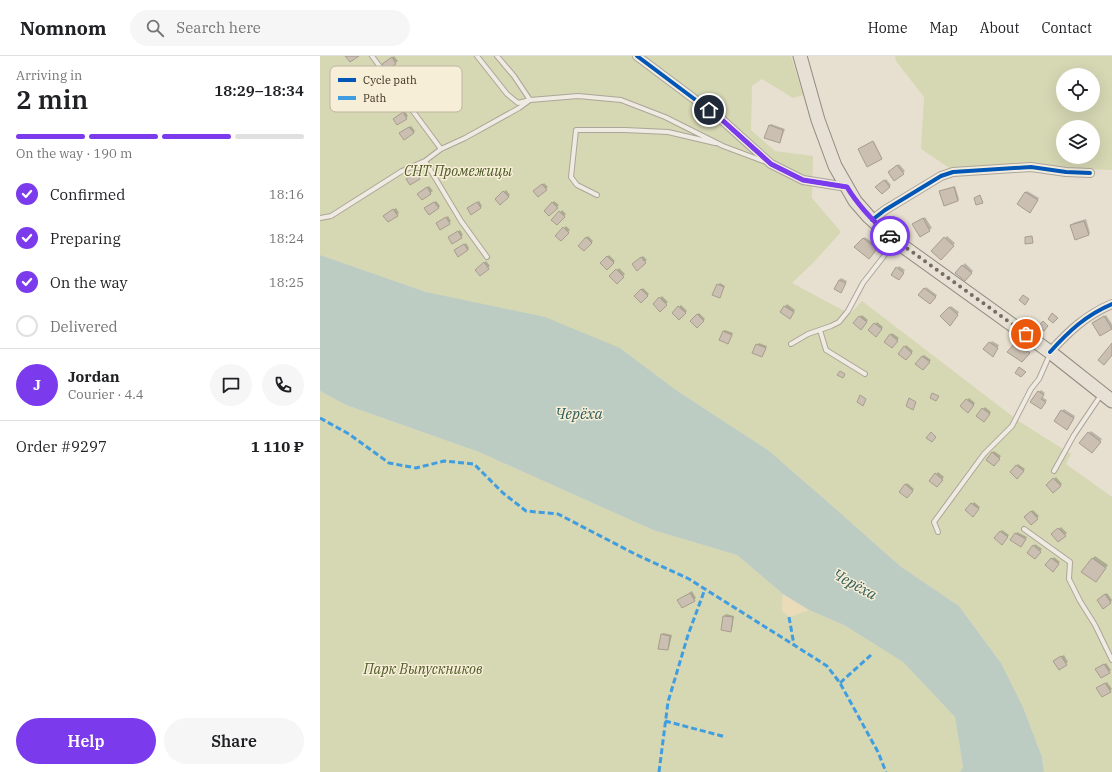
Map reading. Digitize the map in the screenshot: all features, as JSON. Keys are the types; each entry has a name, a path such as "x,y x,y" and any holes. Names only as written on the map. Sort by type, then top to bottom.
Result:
{"main road":[{"path":"800,56 818,120 835,166 855,201 872,220 895,240 1050,352 1107,397"}],"street":[{"path":"636,56 721,119 771,164 803,180 847,187"},
{"path":"872,220 885,210 941,176 953,172 1031,167 1066,172 1090,173"},
{"path":"1050,352 1084,319 1112,304"}],"lane":[{"path":"372,56 380,66"},
{"path":"477,56 507,94 518,104 530,100 578,96 621,100 666,117 723,146"},
{"path":"497,56 514,76 530,100"},
{"path":"320,218 331,216 402,171 425,161 442,149 519,108 530,100"},
{"path":"414,112 442,149"},
{"path":"597,195 577,185 571,177 576,130 668,132 723,146 771,164"},
{"path":"425,161 461,221 487,257"},
{"path":"791,344 808,334 839,322 848,311 863,283 895,240"},
{"path":"820,330 826,350 865,374"},
{"path":"938,532 934,522 984,454 1012,426 1031,389 1039,379 1050,352"},
{"path":"1054,471 1074,435 1107,397"},
{"path":"1024,529 1070,562 1069,579 1080,601 1095,625 1112,660"}],"green space":[{"name":"СНТ Промежицы","path":"320,56 791,56 803,95 793,98 762,79 752,86 751,130 775,151 813,156 812,198 841,232 813,263 792,283 850,314 862,301 1020,422 1071,454 1066,464 1112,497 1112,772 1044,772 1042,757 1023,707 1001,663 959,606 900,566 768,450 676,390 620,348 426,292 320,255"},
{"path":"895,56 1112,56 1112,170 1043,167 957,173 921,149 924,97 896,61"},
{"name":"Парк Выпускников","path":"320,391 346,405 479,452 653,530 737,555 783,594 782,611 789,617 809,610 844,625 903,662 955,717 963,767 960,772 320,772"}],"sand":[{"path":"783,594 809,610 789,617 782,611"}],"water":[{"name":"Черёха","path":"320,255 426,292 545,317 620,348 676,390 768,450 900,566 959,606 1001,663 1023,707 1042,757 1044,772 960,772 963,767 955,717 903,662 844,625 809,610 783,594 737,555 653,530 479,452 346,405 320,391"}],"building":[{"path":"345,56 359,56 350,62"},
{"path":"392,57 396,64 393,66 383,66 382,64"},
{"path":"403,112 407,119 397,125 393,119"},
{"path":"769,125 783,130 780,143 764,138"},
{"path":"409,127 414,133 404,140 399,133"},
{"path":"873,141 882,159 867,167 858,149"},
{"path":"897,165 904,174 894,181 888,172"},
{"path":"416,172 420,179 410,185 406,179"},
{"path":"884,180 890,187 882,194 875,187"},
{"path":"542,184 547,190 538,197 533,191"},
{"path":"427,187 431,194 422,200 417,194"},
{"path":"954,187 958,201 944,206 939,191"},
{"path":"503,191 509,197 500,205 495,199"},
{"path":"1025,192 1038,200 1030,213 1017,204"},
{"path":"980,195 983,203 976,205 974,198"},
{"path":"434,202 439,208 429,215 424,208"},
{"path":"477,202 481,208 471,215 467,208"},
{"path":"552,202 558,208 549,216 544,211"},
{"path":"393,209 398,216 388,222 383,216"},
{"path":"559,211 565,217 557,225 551,220"},
{"path":"446,217 450,224 440,230 436,223"},
{"path":"923,218 930,231 920,237 912,224"},
{"path":"1084,221 1089,235 1075,240 1070,225"},
{"path":"563,227 569,233 561,241 555,236"},
{"path":"458,231 462,238 452,244 448,237"},
{"path":"1032,236 1033,243 1025,244 1025,237"},
{"path":"586,237 592,243 584,251 578,246"},
{"path":"944,237 954,246 941,260 931,251"},
{"path":"863,238 877,249 869,259 854,247"},
{"path":"464,244 468,250 458,257 454,250"},
{"path":"607,256 614,263 607,270 600,263"},
{"path":"641,257 646,263 637,271 632,264"},
{"path":"484,262 489,269 480,276 475,270"},
{"path":"962,265 972,273 965,281 955,273"},
{"path":"896,267 904,273 899,280 891,275"},
{"path":"616,269 624,277 617,284 609,276"},
{"path":"839,280 846,283 841,293 834,289"},
{"path":"717,284 724,287 720,298 712,295"},
{"path":"924,288 936,297 930,304 918,295"},
{"path":"641,289 648,296 641,303 634,296"},
{"path":"1023,295 1029,299 1025,305 1019,300"},
{"path":"659,297 667,305 660,312 653,304"},
{"path":"678,306 686,313 679,320 672,313"},
{"path":"784,306 794,312 790,319 780,312"},
{"path":"949,307 958,315 950,326 940,316"},
{"path":"1052,313 1058,318 1053,323 1048,319"},
{"path":"697,314 704,321 697,328 690,321"},
{"path":"859,316 867,322 861,330 853,323"},
{"path":"1104,316 1112,329 1100,336 1092,323"},
{"path":"1043,321 1048,326 1044,331 1038,327"},
{"path":"874,323 882,329 876,337 868,330"},
{"path":"723,331 732,335 728,344 719,340"},
{"path":"890,334 898,341 892,348 884,342"},
{"path":"989,342 998,348 993,357 983,349"},
{"path":"1016,342 1030,353 1022,362 1007,352"},
{"path":"1112,343 1112,355 1104,365 1098,360"},
{"path":"756,344 766,348 762,357 752,353"},
{"path":"904,346 912,353 906,360 898,354"},
{"path":"922,356 930,362 923,370 915,364"},
{"path":"1019,367 1026,372 1021,377 1015,373"},
{"path":"840,371 845,374 843,378 837,375"},
{"path":"1038,391 1044,395 1041,399 1046,402 1041,409 1030,402"},
{"path":"932,393 939,396 936,401 930,398"},
{"path":"860,395 866,399 863,406 857,402"},
{"path":"909,398 916,402 913,410 906,406"},
{"path":"966,399 974,405 968,413 960,406"},
{"path":"982,408 990,414 984,422 976,416"},
{"path":"1061,410 1074,418 1067,430 1054,421"},
{"path":"931,432 936,437 932,442 926,438"},
{"path":"1088,432 1101,442 1092,453 1079,443"},
{"path":"992,452 1000,459 994,466 986,460"},
{"path":"1016,465 1024,471 1017,479 1010,472"},
{"path":"935,473 943,480 937,487 929,481"},
{"path":"1053,478 1061,486 1053,493 1046,485"},
{"path":"905,484 913,491 907,498 899,492"},
{"path":"971,503 979,509 973,517 965,510"},
{"path":"1031,511 1038,519 1031,525 1024,517"},
{"path":"1058,528 1066,536 1058,542 1051,534"},
{"path":"1000,531 1008,537 1002,545 994,538"},
{"path":"1015,533 1026,539 1021,547 1010,540"},
{"path":"1033,545 1041,552 1035,559 1027,553"},
{"path":"1051,558 1059,564 1053,572 1045,565"},
{"path":"1092,558 1106,568 1096,582 1081,572"},
{"path":"690,593 695,601 682,608 677,600"},
{"path":"1105,594 1111,603 1103,609 1097,600"},
{"path":"723,616 733,617 731,632 721,630"},
{"path":"661,634 670,636 668,650 658,649"},
{"path":"1061,656 1067,665 1059,670 1053,661"},
{"path":"1104,664 1110,673 1101,678 1095,669"},
{"path":"1105,683 1111,692 1102,697 1096,688"}],"marked path":[{"path":"320,418 349,434 389,463 416,468 444,461 474,464 503,493 526,511 558,514 635,554 689,579 827,666 840,683 878,752 886,772"},
{"path":"659,772 668,702 688,635 705,589"},
{"path":"789,617 794,645"},
{"path":"840,683 871,655"},
{"path":"665,721 726,737"}],"cycle path":[{"path":"637,56 721,119 771,164 803,180 847,187"},
{"path":"872,220 885,210 941,176 953,172 1031,167 1066,172 1090,173"},
{"path":"1050,352 1078,324 1094,313 1112,304"}],"way so far":[{"path":"890,236 1026,334"}],"route":[{"path":"709,110 771,164 803,180 847,187 855,201 869,217 890,236"}]}
